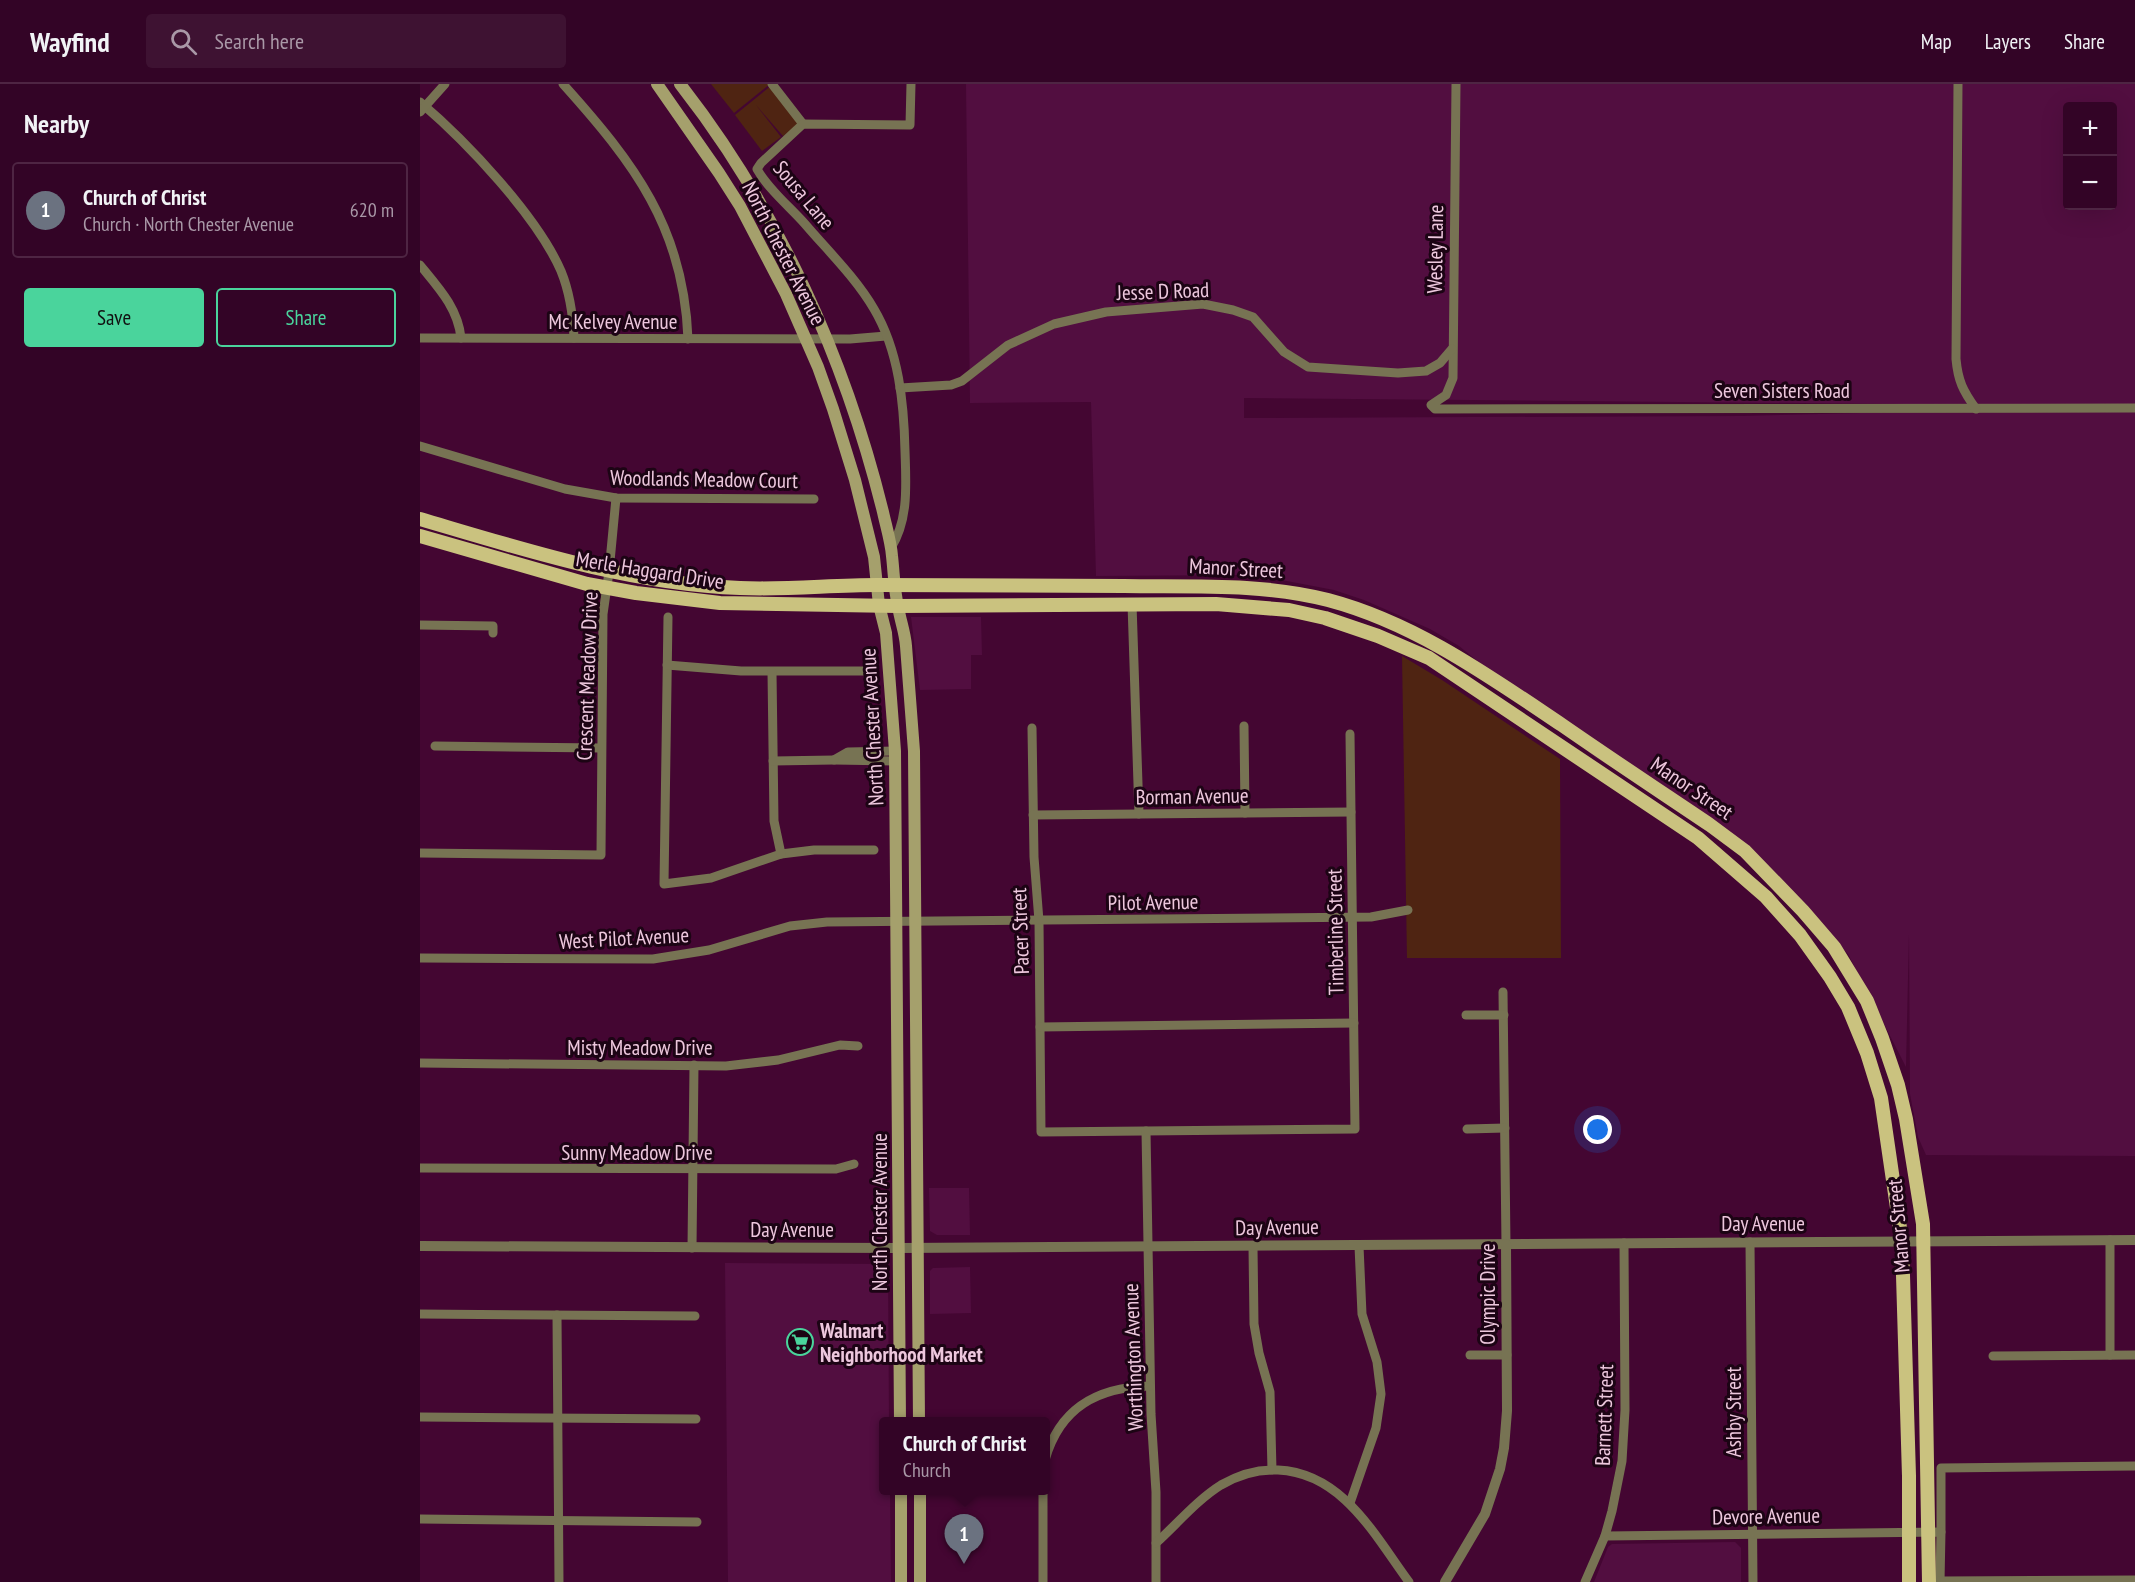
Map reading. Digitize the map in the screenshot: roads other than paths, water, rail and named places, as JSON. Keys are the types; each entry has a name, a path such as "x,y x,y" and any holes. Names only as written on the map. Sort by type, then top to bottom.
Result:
{"main road":[{"name":"North Chester Avenue","path":"657,84 690,128 740,206 769,258 806,338 833,409 855,480 874,557 879,605 887,643 895,756 900,1417"},
{"name":"North Chester Avenue","path":"680,84 711,126 756,197 790,258 826,339 856,417 891,549 897,606 905,631 913,718 919,1417"},
{"name":"Merle Haggard Drive","path":"420,519 609,572 675,583 783,589 876,585"},
{"name":"Merle Haggard Drive","path":"420,536 563,578 607,588 736,604 879,605"},
{"name":"Manor Street","path":"876,585 1216,586 1292,592 1330,600 1385,619 1474,665 1745,851 1834,947 1867,1000 1898,1085 1906,1119 1923,1224 1937,1582"},
{"name":"Manor Street","path":"879,605 1216,604 1289,610 1325,618 1378,636 1430,658 1465,680 1698,838 1766,897 1800,935 1848,1007 1867,1053 1881,1098 1902,1242 1910,1476 1909,1582"},
{"path":"901,1495 902,1582"},
{"path":"902,1495 911,1509 920,1533"},
{"path":"920,1495 920,1582"}],"street":[{"path":"445,84 422,106 493,175 551,252 566,285 572,311 574,338"},
{"path":"563,84 618,150 654,204 672,244 679,268 684,293 688,339"},
{"path":"772,84 803,124 910,125 911,84"},
{"name":"Wesley Lane","path":"1431,405 1446,396 1452,384 1456,84"},
{"path":"1958,84 1956,359 1957,377 1963,391 1976,409"},
{"name":"Sousa Lane","path":"803,124 757,169 863,293 875,310 886,336"},
{"path":"420,265 453,309 461,338"},
{"name":"Jesse D Road","path":"900,387 951,385 962,381 1008,345 1054,324 1106,312 1207,304 1253,317 1284,352 1308,368 1398,374 1426,371 1440,363 1452,349"},
{"path":"806,338 850,339 886,336 893,354 904,411 905,504 900,534 891,549"},
{"name":"Mc Kelvey Avenue","path":"420,338 806,338"},
{"name":"Seven Sisters Road","path":"1431,405 1435,409 2135,408"},
{"name":"Woodlands Meadow Court","path":"420,446 565,489 616,498 814,499"},
{"name":"Crescent Meadow Drive","path":"420,853 600,855 603,614 616,498"},
{"path":"1132,604 1139,814"},
{"path":"668,617 664,884 711,878 781,854 814,850 874,850"},
{"path":"420,625 493,626 493,633"},
{"path":"667,665 772,672 863,671"},
{"path":"772,672 774,821 781,854"},
{"path":"1244,726 1245,813"},
{"name":"Pacer Street","path":"1032,728 1039,921 1041,1132 1146,1131"},
{"name":"Timberline Street","path":"1146,1131 1355,1129 1350,734"},
{"path":"435,746 601,747"},
{"path":"773,761 834,760 848,752 895,756"},
{"name":"Borman Avenue","path":"1034,815 1351,812"},
{"name":"Pilot Avenue","path":"897,921 1352,918 1408,910"},
{"name":"West Pilot Avenue","path":"420,958 653,959 709,950 790,926 809,923 897,921"},
{"name":"Olympic Drive","path":"1445,1582 1485,1515 1500,1469 1506,1426 1503,992"},
{"path":"1466,1015 1504,1015"},
{"path":"1040,1027 1354,1023"},
{"name":"Misty Meadow Drive","path":"420,1063 752,1064 804,1055 840,1045 858,1046"},
{"path":"692,1248 694,1065"},
{"path":"1467,1129 1505,1128"},
{"name":"Worthington Avenue","path":"1146,1131 1150,1386 1156,1492 1156,1582"},
{"name":"Sunny Meadow Drive","path":"420,1168 836,1169 854,1164"},
{"path":"2110,1240 2110,1355"},
{"name":"Day Avenue","path":"420,1246 1148,1248 2135,1240"},
{"name":"Ashby Street","path":"1750,1242 1753,1582"},
{"name":"Barnett Street","path":"1585,1582 1605,1536 1618,1486 1624,1436 1624,1244"},
{"path":"1350,1503 1376,1428 1381,1394 1377,1362 1362,1314 1359,1246"},
{"path":"1253,1247 1254,1324 1270,1392 1272,1470"},
{"path":"420,1314 695,1316"},
{"path":"557,1315 559,1582"},
{"path":"1470,1355 1507,1355"},
{"path":"1993,1356 2135,1355"},
{"path":"1050,1447 1062,1423 1081,1405 1098,1395 1119,1388 1150,1386"},
{"path":"420,1417 696,1419"},
{"path":"1935,1532 1941,1468 2135,1466"},
{"path":"1156,1543 1221,1485 1249,1473 1286,1470 1313,1478 1334,1489 1350,1503 1409,1582"},
{"path":"1043,1495 1043,1582"},
{"path":"420,1519 697,1522"},
{"name":"Devore Avenue","path":"1605,1536 1935,1532"},
{"path":"1937,1582 2135,1580"}],"place":[{"name":"Walmart Neighborhood Market","path":"800,1342"},
{"name":"Church of Christ","path":"964,1564"}]}
